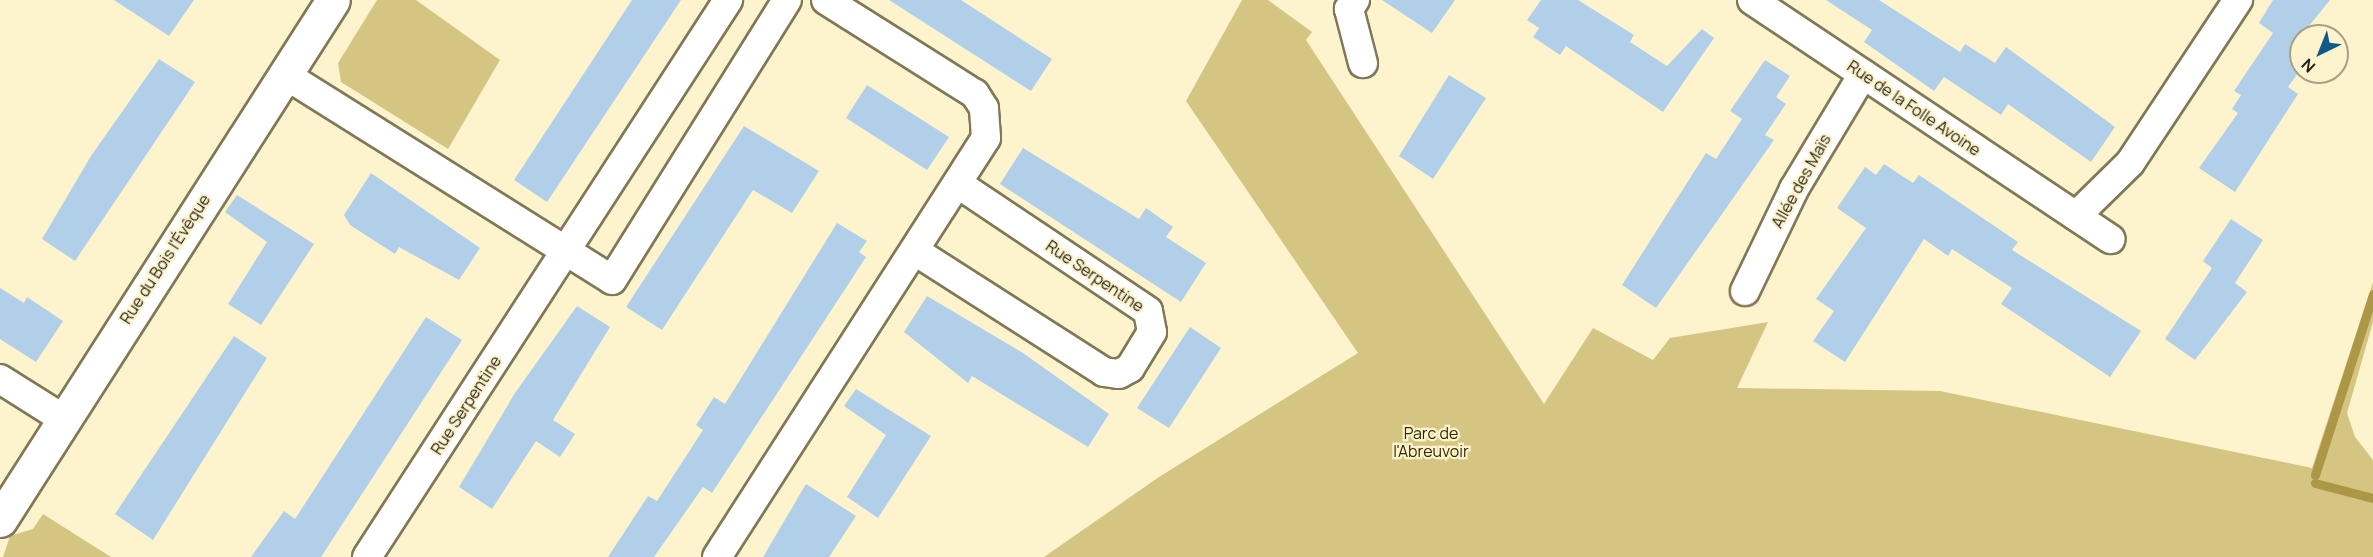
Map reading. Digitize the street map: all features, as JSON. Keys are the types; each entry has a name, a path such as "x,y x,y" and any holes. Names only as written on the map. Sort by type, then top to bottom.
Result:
{"street":[{"name":"Rue du Bois l'Évêque","path":"0,520 62,418 333,0"},
{"name":"Rue Serpentine","path":"367,557 728,0"},
{"path":"284,74 564,253 612,280 788,0"},
{"path":"717,557 986,138 984,108 975,94 826,0"},
{"path":"1355,0 1349,9 1363,63"},
{"name":"Rue de la Folle Avoine","path":"1752,0 2111,239"},
{"path":"2076,216 2130,162 2238,0"},
{"name":"Allée des Maïs","path":"1745,291 1794,189 1863,74"},
{"name":"Rue Serpentine","path":"915,251 1104,372 1119,374 1130,368 1152,332 1148,311 958,184"},
{"path":"0,379 62,418"}],"green space":[{"path":"377,0 416,0 500,60 448,149 341,82 338,63"},
{"name":"Parc de l'Abreuvoir","path":"1242,0 1268,0 1312,32 1306,40 1544,404 1593,328 1653,360 1670,338 1768,322 1737,388 1940,391 2312,468 2373,282 2373,322 2347,413 2355,437 2373,460 2373,557 1044,557 1159,477 1358,353 1186,101"},
{"path":"43,514 111,557 3,557 10,536 33,529"}],"building":[{"path":"114,0 194,0 169,36"},
{"path":"632,0 681,0 547,202 514,180"},
{"path":"889,0 961,0 1052,59 1031,91"},
{"path":"1382,0 1455,0 1432,33"},
{"path":"1541,0 1578,0 1634,35 1630,42 1667,66 1702,29 1714,38 1663,112 1566,46 1560,55 1533,37 1539,28 1527,20"},
{"path":"1826,0 1879,0 1960,52 1965,44 1995,63 2006,47 2115,127 2091,162 2008,104 2001,115 1944,77 1934,91 1864,42 1872,30"},
{"path":"2273,0 2330,0 2311,24 2289,24 2290,84 2288,87 2298,94 2235,192 2199,168 2238,113 2232,109 2241,95 2234,91 2273,33 2259,23"},
{"path":"159,59 195,82 75,261 42,239 91,156"},
{"path":"1765,60 1790,76 1776,97 1786,104 1765,135 1774,140 1656,308 1622,285 1706,153 1716,159 1742,119 1730,111"},
{"path":"1449,75 1486,98 1433,179 1399,156"},
{"path":"867,85 949,137 927,170 846,118"},
{"path":"744,126 819,171 792,213 753,190 662,330 626,307"},
{"path":"1023,148 1139,219 1146,208 1173,227 1166,237 1206,263 1181,302 1000,184"},
{"path":"1884,164 1913,183 1919,175 2018,242 2012,250 2141,331 2110,377 2001,304 2012,288 1952,249 1948,256 1924,239 1845,362 1813,341 1834,311 1816,299 1866,228 1837,208 1865,167 1876,175"},
{"path":"371,173 480,248 459,280 399,247 395,254 350,225 344,215"},
{"path":"237,195 314,244 261,325 228,304 267,242 225,212"},
{"path":"2231,219 2263,240 2235,283 2247,292 2195,360 2165,339 2212,268 2203,261"},
{"path":"837,223 867,241 859,252 866,257 712,493 703,487 654,557 608,557 648,496 657,501 703,430 696,425 714,397 725,404"},
{"path":"0,288 24,303 27,297 63,321 36,362 0,339"},
{"path":"927,296 1023,353 1109,414 1088,447 972,376 968,383 904,332"},
{"path":"577,306 610,327 553,420 575,434 560,457 536,441 492,509 459,487 515,393"},
{"path":"426,317 462,340 321,557 251,557 284,511 295,519"},
{"path":"1190,327 1221,348 1169,428 1137,408"},
{"path":"234,336 267,358 153,540 115,514"},
{"path":"856,389 931,436 878,518 847,497 886,435 844,406"},
{"path":"806,484 856,516 829,557 763,557"}],"waterway":[{"path":"2315,475 2373,294"},
{"path":"2315,483 2373,498"}]}
